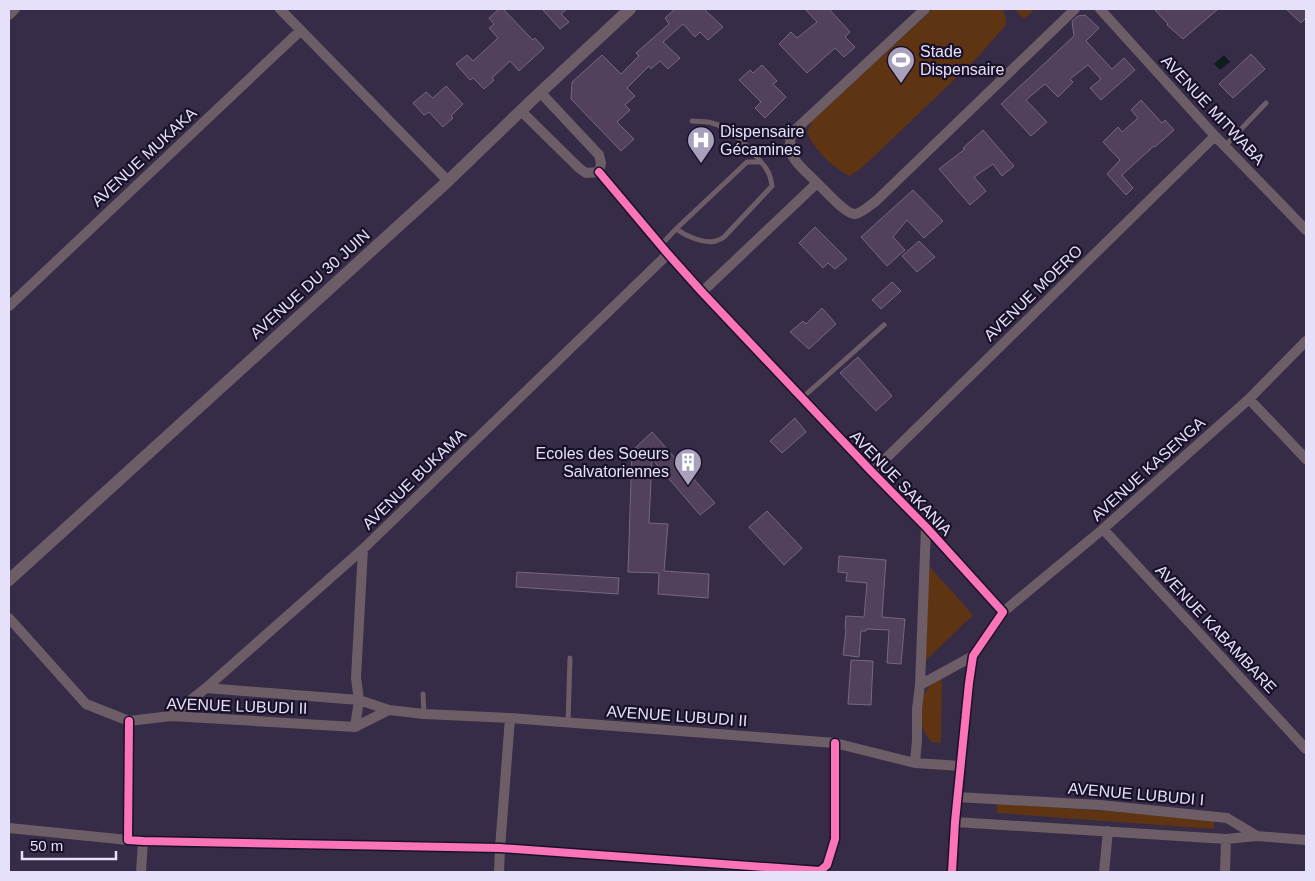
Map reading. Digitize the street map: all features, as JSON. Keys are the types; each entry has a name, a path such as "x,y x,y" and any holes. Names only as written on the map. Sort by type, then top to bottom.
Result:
{"street":[{"path":"9,15 15,9"},
{"path":"280,9 448,182"},
{"name":"AVENUE DU 30 JUIN","path":"9,580 448,182 540,92 630,9"},
{"path":"925,9 793,132 789,144 792,156 848,212 856,214 882,195 1075,9"},
{"name":"AVENUE MITWABA","path":"1100,9 1224,146 1306,230"},
{"name":"AVENUE MUKAKA","path":"9,306 300,31"},
{"path":"521,111 579,168 586,173 599,172 599,156 540,92"},
{"name":"AVENUE MOERO","path":"872,472 1215,136"},
{"name":"AVENUE SAKANIA","path":"599,172 702,292 926,527 1003,612"},
{"path":"702,292 818,183"},
{"name":"AVENUE BUKAMA","path":"171,716 206,688 363,549 668,254"},
{"name":"AVENUE KASENGA","path":"1003,612 1103,530 1249,399 1306,341"},
{"path":"1249,399 1306,459"},
{"path":"915,763 926,527"},
{"name":"AVENUE KABAMBARE","path":"1103,530 1306,749"},
{"path":"355,726 359,700 356,678 363,549"},
{"path":"952,872 954,822 973,656 1003,612"},
{"name":"AVENUE LUBUDI II","path":"9,618 86,704 129,721 171,716 355,726"},
{"path":"920,685 973,656"},
{"name":"AVENUE LUBUDI II","path":"206,688 359,700 388,710 424,714 510,718 835,743 915,763 961,766"},
{"path":"355,726 388,710"},
{"path":"499,872 510,718"},
{"path":"128,840 129,721"},
{"path":"9,828 143,841 500,848 820,871 827,866 835,839 835,743"},
{"name":"AVENUE LUBUDI I","path":"957,797 1100,805 1227,818 1257,836 1306,840"},
{"path":"954,822 1226,839 1257,836"},
{"path":"1104,872 1108,831"},
{"path":"1225,872 1226,839"},
{"path":"141,872 143,841"}],"lane":[{"path":"1224,146 1266,103"},
{"path":"676,229 683,234 704,241 715,242 724,238 772,186 771,177 766,168 752,150 728,130 712,123 692,122"},
{"path":"661,245 742,166 747,162 761,162"},
{"path":"802,398 884,325"},
{"path":"568,723 570,658"},
{"path":"424,694 424,714"}],"shaded area":[{"name":"Stade Dispensaire","path":"933,9 1003,9 1006,25 975,60 868,162 849,176 836,168 819,152 807,133 812,121"},
{"path":"1014,9 1035,9 1024,19"},
{"path":"1224,55 1230,62 1220,70 1214,64"},
{"path":"929,566 973,615 923,663"},
{"path":"942,674 941,743 931,742 921,723 919,714 927,689"},
{"path":"997,803 1214,819 1214,829 997,813"}],"building":[{"path":"499,9 503,9 533,40 535,38 544,48 519,71 510,61 492,78 494,80 484,89 473,78 470,80 456,64 467,55 473,61 498,38 489,28 494,24 489,18"},
{"path":"542,9 567,9 561,14 569,22 560,29"},
{"path":"675,9 704,9 723,27 708,40 700,32 695,37 683,24 663,42 680,58 668,69 660,61 651,69 649,66 627,88 635,96 625,105 630,110 617,122 634,139 621,151 571,99 572,82 602,55 621,74 639,56 636,53 669,24 665,18"},
{"path":"805,9 829,9 850,32 845,37 855,47 844,57 835,48 807,73 779,44 791,32 797,38 817,22"},
{"path":"1154,9 1218,9 1183,39 1167,25"},
{"path":"1286,9 1306,9 1306,18 1301,23"},
{"path":"1085,15 1099,28 1086,41 1112,69 1124,58 1135,70 1101,100 1090,88 1101,79 1088,65 1070,79 1073,82 1058,97 1045,84 1026,100 1047,122 1031,136 1001,104 1074,36 1072,21 1078,16"},
{"path":"1251,54 1265,69 1233,98 1219,84"},
{"path":"762,65 777,81 773,84 786,97 765,118 755,108 761,102 739,80 750,70 753,73"},
{"path":"446,86 463,104 451,116 453,118 443,127 429,112 424,115 413,103 426,92 433,98"},
{"path":"1141,100 1162,123 1165,120 1174,130 1122,175 1133,188 1126,195 1107,174 1120,160 1103,142 1118,127 1122,132 1138,118 1131,110"},
{"path":"983,130 1014,166 1002,176 993,164 974,177 986,191 970,205 939,169 965,149 963,148"},
{"path":"913,190 943,221 924,238 907,220 893,237 905,250 887,266 861,237"},
{"path":"815,227 847,259 835,269 828,263 823,268 799,243"},
{"path":"919,241 935,257 917,272 902,256"},
{"path":"892,282 901,291 881,309 872,300"},
{"path":"822,308 836,324 809,349 790,332 803,321 806,324"},
{"path":"858,357 892,396 876,411 840,373"},
{"path":"795,418 806,432 782,453 770,441"},
{"path":"652,432 715,503 700,515 652,459 649,523 668,524 664,571 709,574 708,598 658,594 659,573 628,572 632,451"},
{"path":"767,511 802,548 784,565 749,527"},
{"path":"839,556 886,560 882,617 905,619 901,664 887,663 889,630 867,629 866,631 861,631 859,657 843,655 846,616 864,617 867,583 846,581 847,573 838,572"},
{"path":"517,572 619,578 618,594 516,587"},
{"path":"851,660 873,661 871,705 848,704"}],"cycle path":[{"path":"599,172 702,292 926,527 1003,612 973,656 955,822 952,872"},
{"path":"129,721 128,840 500,848 820,871 827,865 835,839 835,743"}],"place":[{"name":"Stade Dispensaire","path":"901,84"},
{"name":"Dispensaire Gécamines","path":"701,164"},
{"name":"Ecoles des Soeurs Salvatoriennes","path":"688,486"}]}
